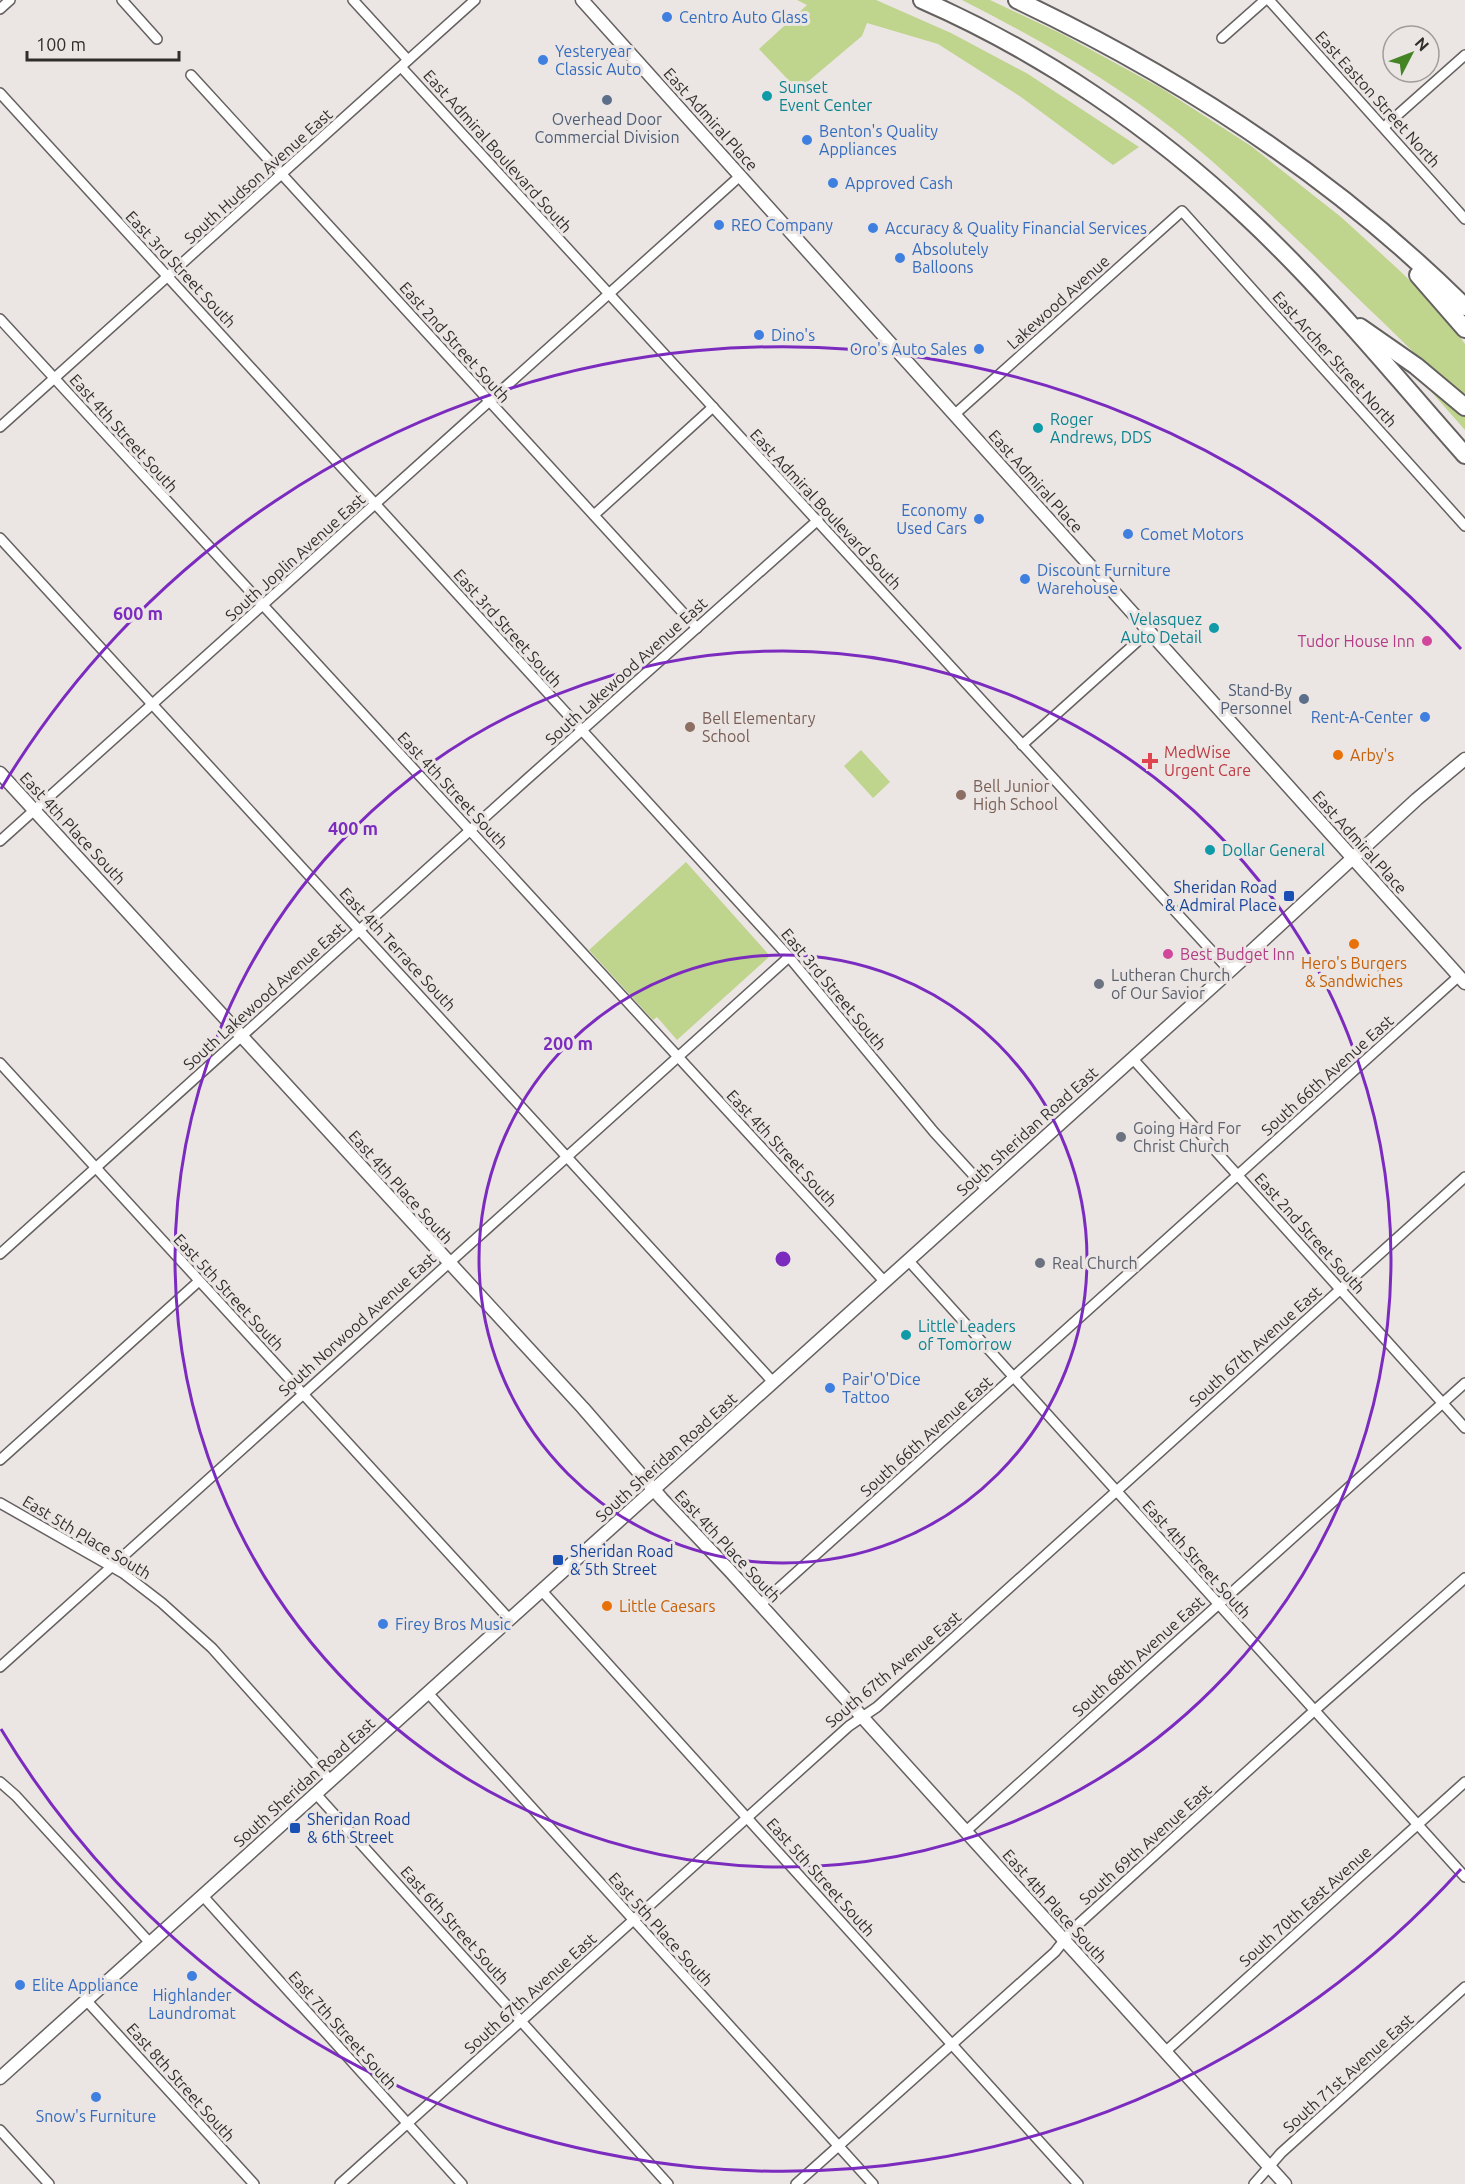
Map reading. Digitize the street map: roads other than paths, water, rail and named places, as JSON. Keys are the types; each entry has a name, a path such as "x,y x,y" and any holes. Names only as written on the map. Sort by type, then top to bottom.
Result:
{"highway":[{"path":"922,0 1022,50 1079,84 1188,165 1248,218 1337,310 1465,455"},
{"path":"1017,0 1074,27 1191,92 1298,164 1370,221 1465,307"},
{"path":"1370,221 1465,329"},
{"path":"1337,310 1416,366 1465,407"}],"main road":[{"name":"East Admiral Place","path":"582,0 1462,979"},
{"name":"South Sheridan Road East","path":"0,2078 1133,1059 1420,796 1465,759"},
{"name":"East 4th Place South","path":"0,773 583,1408 1285,2184"}],"street":[{"path":"0,9 10,0"},
{"path":"122,0 157,39"},
{"name":"East Admiral Boulevard South","path":"353,0 404,63 609,295 1230,971"},
{"name":"South Hudson Avenue East","path":"0,428 476,0"},
{"path":"1222,38 1267,0"},
{"name":"East Easton Street North","path":"1267,0 1465,219"},
{"path":"1384,127 1465,55"},
{"name":"East 2nd Street South","path":"192,75 697,628"},
{"name":"East 3rd Street South","path":"0,93 789,957 934,1132 987,1190"},
{"name":"South Joplin Avenue East","path":"0,841 740,176"},
{"name":"Lakewood Avenue","path":"954,415 1182,210"},
{"name":"East Archer Street North","path":"1182,210 1465,526"},
{"name":"East 4th Street South","path":"0,319 884,1281"},
{"path":"594,515 713,407"},
{"name":"South Lakewood Avenue East","path":"0,1254 818,520"},
{"name":"East 4th Terrace South","path":"0,538 773,1382"},
{"path":"1022,745 1149,631"},
{"name":"South Norwood Avenue East","path":"0,1667 789,957"},
{"name":"South 66th Avenue East","path":"760,1605 1238,1176 1462,979"},
{"name":"East 2nd Street South","path":"1133,1059 1465,1428"},
{"name":"East 5th Street South","path":"0,1063 510,1620"},
{"name":"South 67th Avenue East","path":"340,2184 849,1726 877,1707 1465,1177"},
{"name":"East 4th Street South","path":"908,1260 1465,1877"},
{"path":"0,1460 199,1281"},
{"name":"South 68th Avenue East","path":"965,1832 1465,1383"},
{"name":"East 5th Place South","path":"0,1503 110,1566 145,1589 212,1648 331,1780"},
{"name":"South 69th Avenue East","path":"796,2184 1055,1952 1073,1929 1465,1578"},
{"name":"East 5th Street South","path":"542,1591 1078,2184"},
{"name":"East 5th Place South","path":"428,1693 873,2184"},
{"path":"0,1782 16,1796 150,1943"},
{"name":"South 70th East Avenue","path":"1166,2052 1465,1782"},
{"name":"East 6th Street South","path":"316,1794 668,2184"},
{"name":"East 7th Street South","path":"202,1896 462,2184"},
{"name":"South 71st Avenue East","path":"1254,2184 1294,2141 1465,1987"},
{"name":"East 8th Street South","path":"86,2000 254,2184"},
{"path":"0,2130 49,2184"}],"place":[{"name":"Centro Auto Glass","path":"667,17"},
{"name":"Yesteryear Classic Auto","path":"543,60"},
{"name":"Sunset Event Center","path":"767,96"},
{"name":"Overhead Door Commercial Division","path":"607,100"},
{"name":"Benton's Quality Appliances","path":"807,140"},
{"name":"Approved Cash","path":"833,183"},
{"name":"REO Company","path":"719,225"},
{"name":"Accuracy & Quality Financial Services","path":"873,228"},
{"name":"Absolutely Balloons","path":"900,258"},
{"name":"Dino's","path":"759,335"},
{"name":"Oro's Auto Sales","path":"979,349"},
{"name":"Roger Andrews, DDS","path":"1038,428"},
{"name":"Economy Used Cars","path":"979,519"},
{"name":"Comet Motors","path":"1128,534"},
{"name":"Discount Furniture Warehouse","path":"1025,579"},
{"name":"Velasquez Auto Detail","path":"1214,628"},
{"name":"Tudor House Inn","path":"1427,641"},
{"name":"Stand-By Personnel","path":"1304,699"},
{"name":"Rent-A-Center","path":"1425,717"},
{"name":"Bell Elementary School","path":"690,727"},
{"name":"Arby's","path":"1338,755"},
{"name":"MedWise Urgent Care","path":"1150,761"},
{"name":"Bell Junior High School","path":"961,795"},
{"name":"Dollar General","path":"1210,850"},
{"name":"Sheridan Road & Admiral Place","path":"1289,896"},
{"name":"Hero's Burgers & Sandwiches","path":"1354,944"},
{"name":"Best Budget Inn","path":"1168,954"},
{"name":"Lutheran Church of Our Savior","path":"1099,984"},
{"name":"Going Hard For Christ Church","path":"1121,1137"},
{"name":"Real Church","path":"1040,1263"},
{"name":"Little Leaders of Tomorrow","path":"906,1335"},
{"name":"Pair'O'Dice Tattoo","path":"830,1388"},
{"name":"Sheridan Road & 5th Street","path":"558,1560"},
{"name":"Little Caesars","path":"607,1606"},
{"name":"Firey Bros Music","path":"383,1624"},
{"name":"Sheridan Road & 6th Street","path":"295,1828"},
{"name":"Highlander Laundromat","path":"192,1976"},
{"name":"Elite Appliance","path":"20,1985"},
{"name":"Snow's Furniture","path":"96,2097"}]}
